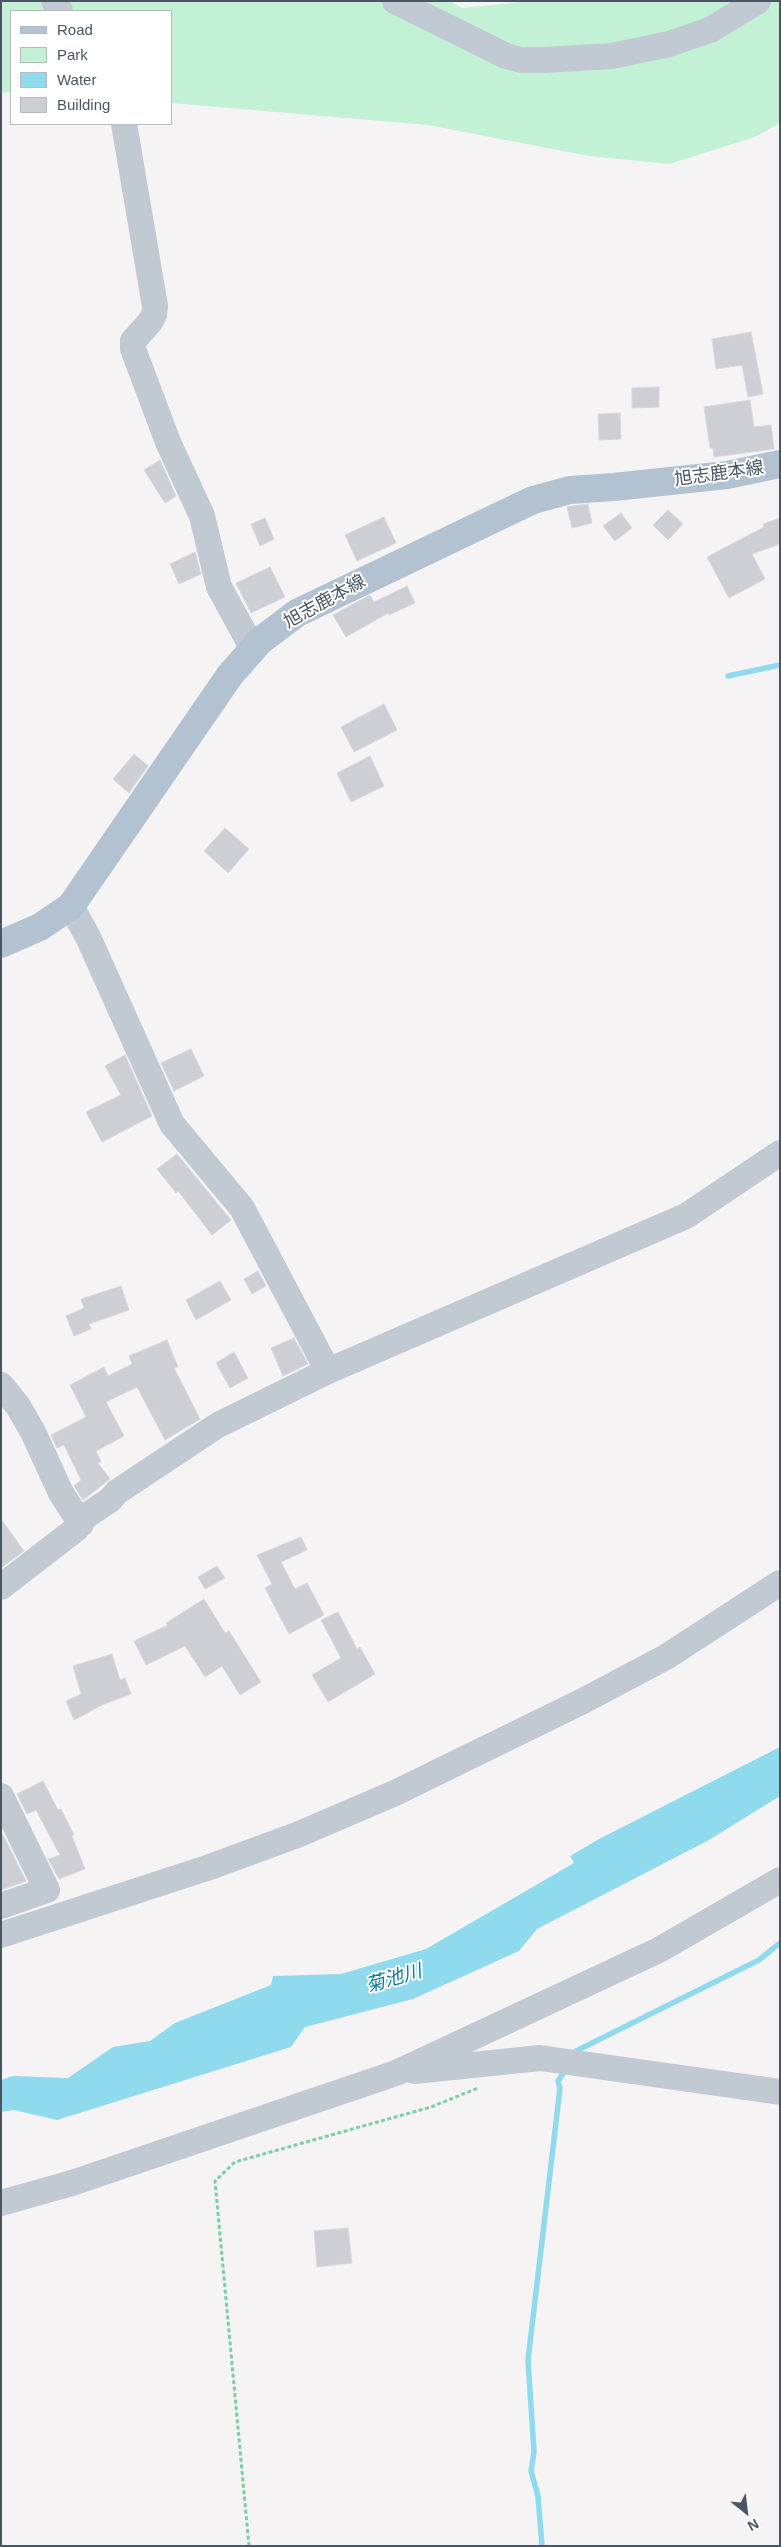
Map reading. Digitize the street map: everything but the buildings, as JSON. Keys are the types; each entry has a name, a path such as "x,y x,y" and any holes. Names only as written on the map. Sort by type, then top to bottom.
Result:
{"main road":[{"name":"旭志鹿本線","path":"1,944 40,927 70,906 230,675 253,649 297,613 533,500 570,490 727,475 780,464"}],"street":[{"path":"396,1 465,38 506,56 521,60 612,56 669,44 710,30 758,1"},
{"path":"124,125 155,306 154,315 150,322 133,341 133,349 168,442 202,516 219,587 253,649"},
{"path":"70,906 88,937 172,1124 242,1208 328,1371"},
{"path":"1,1587 81,1524 86,1516 110,1500 117,1492 218,1425 328,1371 686,1216 780,1153"},
{"path":"1,1385 18,1406 33,1432 61,1493 81,1524"},
{"path":"1,1935 207,1868 297,1835 395,1793 566,1709 666,1657 780,1583"},
{"path":"1,1796 47,1890 1,1906"},
{"path":"1,2203 72,2184 396,2073 659,1950 780,1880"},
{"path":"396,2073 540,2058 780,2092"}],"path":[{"path":"249,2546 215,2181 235,2162 431,2107 481,2086"}],"green space":[{"path":"1,1 450,1 462,8 531,1 780,1 780,123 755,137 669,164 589,156 428,125 172,103 172,10 10,10 10,92 1,93"}],"water":[{"name":"菊池川","path":"780,1747 780,1796 709,1840 537,1929 519,1951 413,1999 305,2027 291,2047 57,2120 14,2110 1,2112 1,2080 13,2076 68,2078 113,2047 150,2041 175,2023 271,1985 273,1976 341,1974 426,1949 574,1863 570,1856 599,1839"}],"waterway":[{"path":"728,676 780,665"},
{"path":"575,2054 576,2051 759,1960 780,1943"},
{"path":"542,2546 538,2496 531,2471 534,2452 528,2360 560,2088 558,2081 566,2069"}]}
